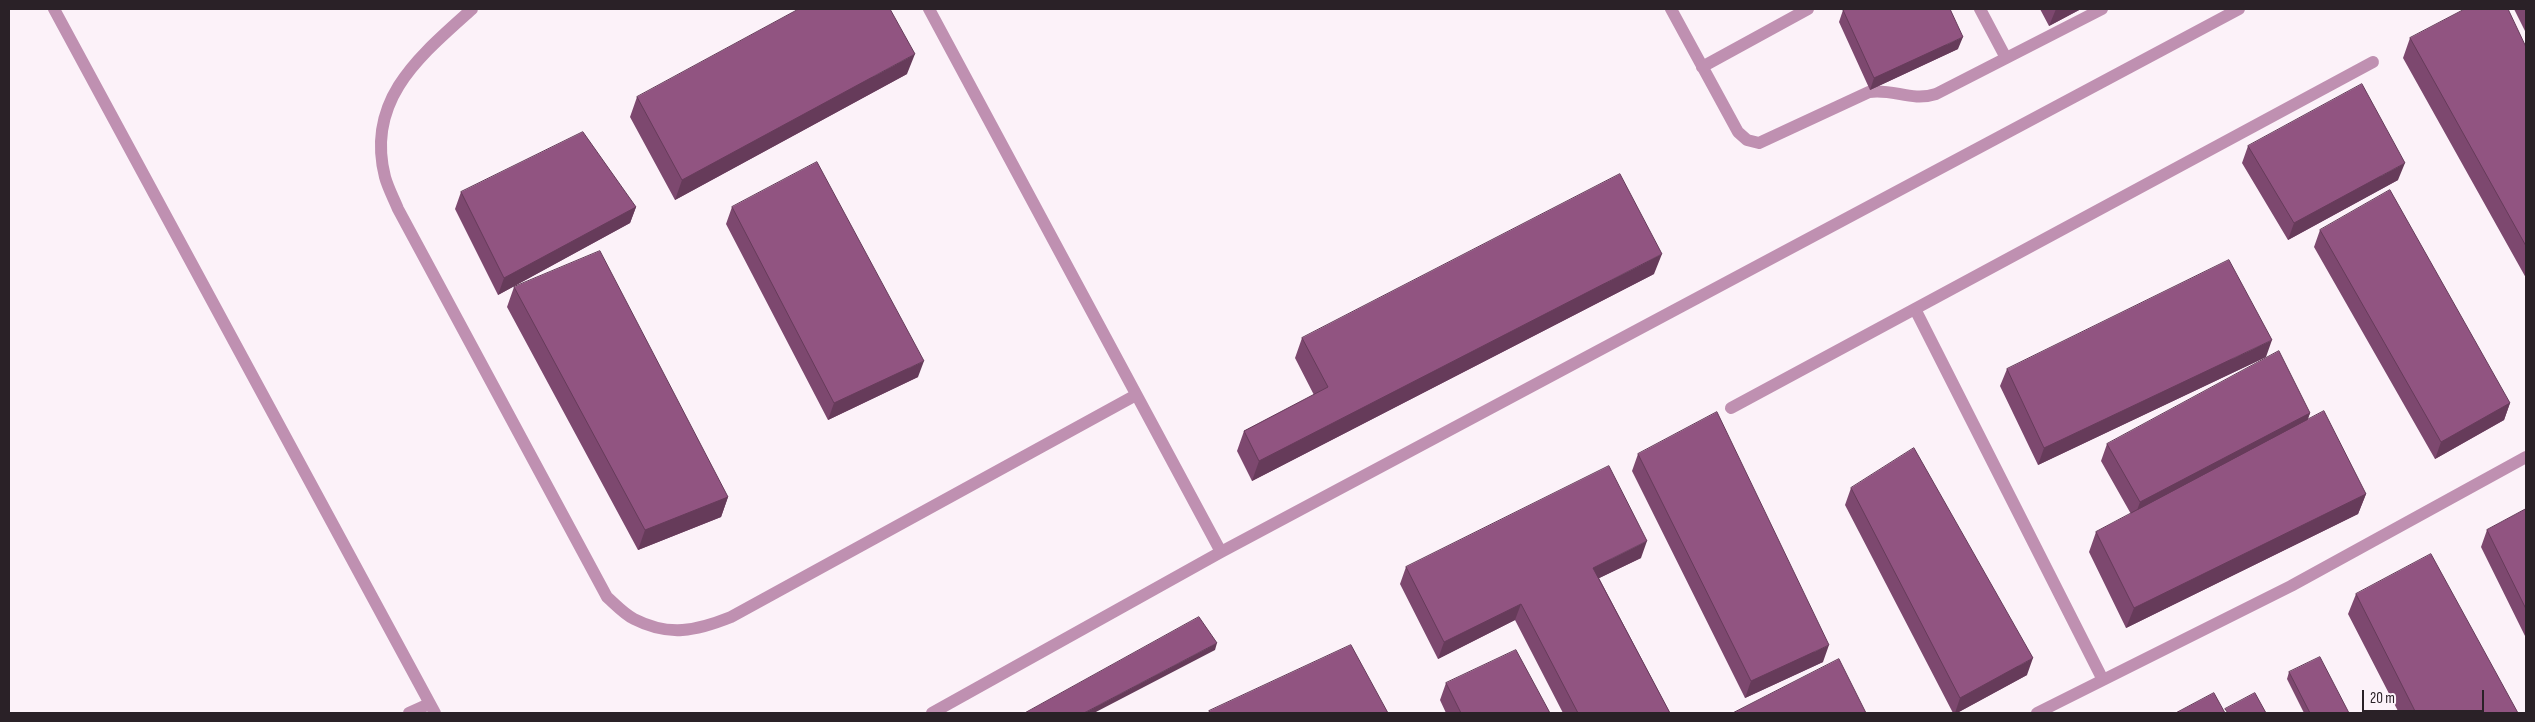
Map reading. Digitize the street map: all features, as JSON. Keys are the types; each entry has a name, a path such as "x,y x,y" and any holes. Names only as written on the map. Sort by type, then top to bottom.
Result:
{"lane":[{"path":"54,9 432,709 409,713"},
{"path":"472,9 425,50 405,76 386,107 381,142 385,176 398,209 607,597 633,618 665,630 699,629 731,617 1136,395"},
{"path":"929,9 1221,552"},
{"path":"1670,9 1738,132 1747,140 1759,143 1771,140 1863,94 1876,91 1911,98 1928,97 2102,9"},
{"path":"1702,67 1808,9"},
{"path":"1980,9 2006,58"},
{"path":"939,712 1221,552 2239,9"},
{"path":"1731,408 2373,62"},
{"path":"1915,309 2103,680"},
{"path":"2037,713 2291,586 2526,457"}],"building":[{"path":"799,9 890,9 915,54 682,180 637,97"},
{"path":"1950,9 1963,37 1874,78 1843,10"},
{"path":"2465,9 2508,9 2526,47 2526,246 2410,38"},
{"path":"2362,84 2405,163 2294,223 2248,146"},
{"path":"583,132 636,207 504,278 461,192"},
{"path":"817,162 924,361 834,403 732,207"},
{"path":"1620,174 1662,254 1259,461 1244,431 1328,387 1302,338"},
{"path":"2390,190 2510,403 2441,442 2320,230"},
{"path":"600,251 728,497 645,530 514,287"},
{"path":"2229,260 2272,340 2044,448 2007,369"},
{"path":"2279,351 2310,413 2140,502 2107,444"},
{"path":"2324,411 2366,494 2134,608 2096,532"},
{"path":"1717,412 1829,645 1751,681 1638,454"},
{"path":"1914,448 2033,658 1960,698 1851,488"},
{"path":"1609,466 1647,541 1593,568 1670,713 1578,713 1521,604 1444,642 1406,567"},
{"path":"2526,509 2526,609 2487,530"},
{"path":"2431,554 2518,713 2416,713 2356,594"},
{"path":"1199,617 1217,643 1084,713 1025,713"},
{"path":"1351,645 1388,713 1210,713 1209,711"},
{"path":"1516,650 1550,713 1461,713 1446,683"},
{"path":"2320,657 2349,713 2310,713 2289,672"},
{"path":"1839,659 1866,713 1733,713"},
{"path":"2214,693 2225,713 2176,713"},
{"path":"2255,693 2266,713 2228,713 2225,709"}]}
